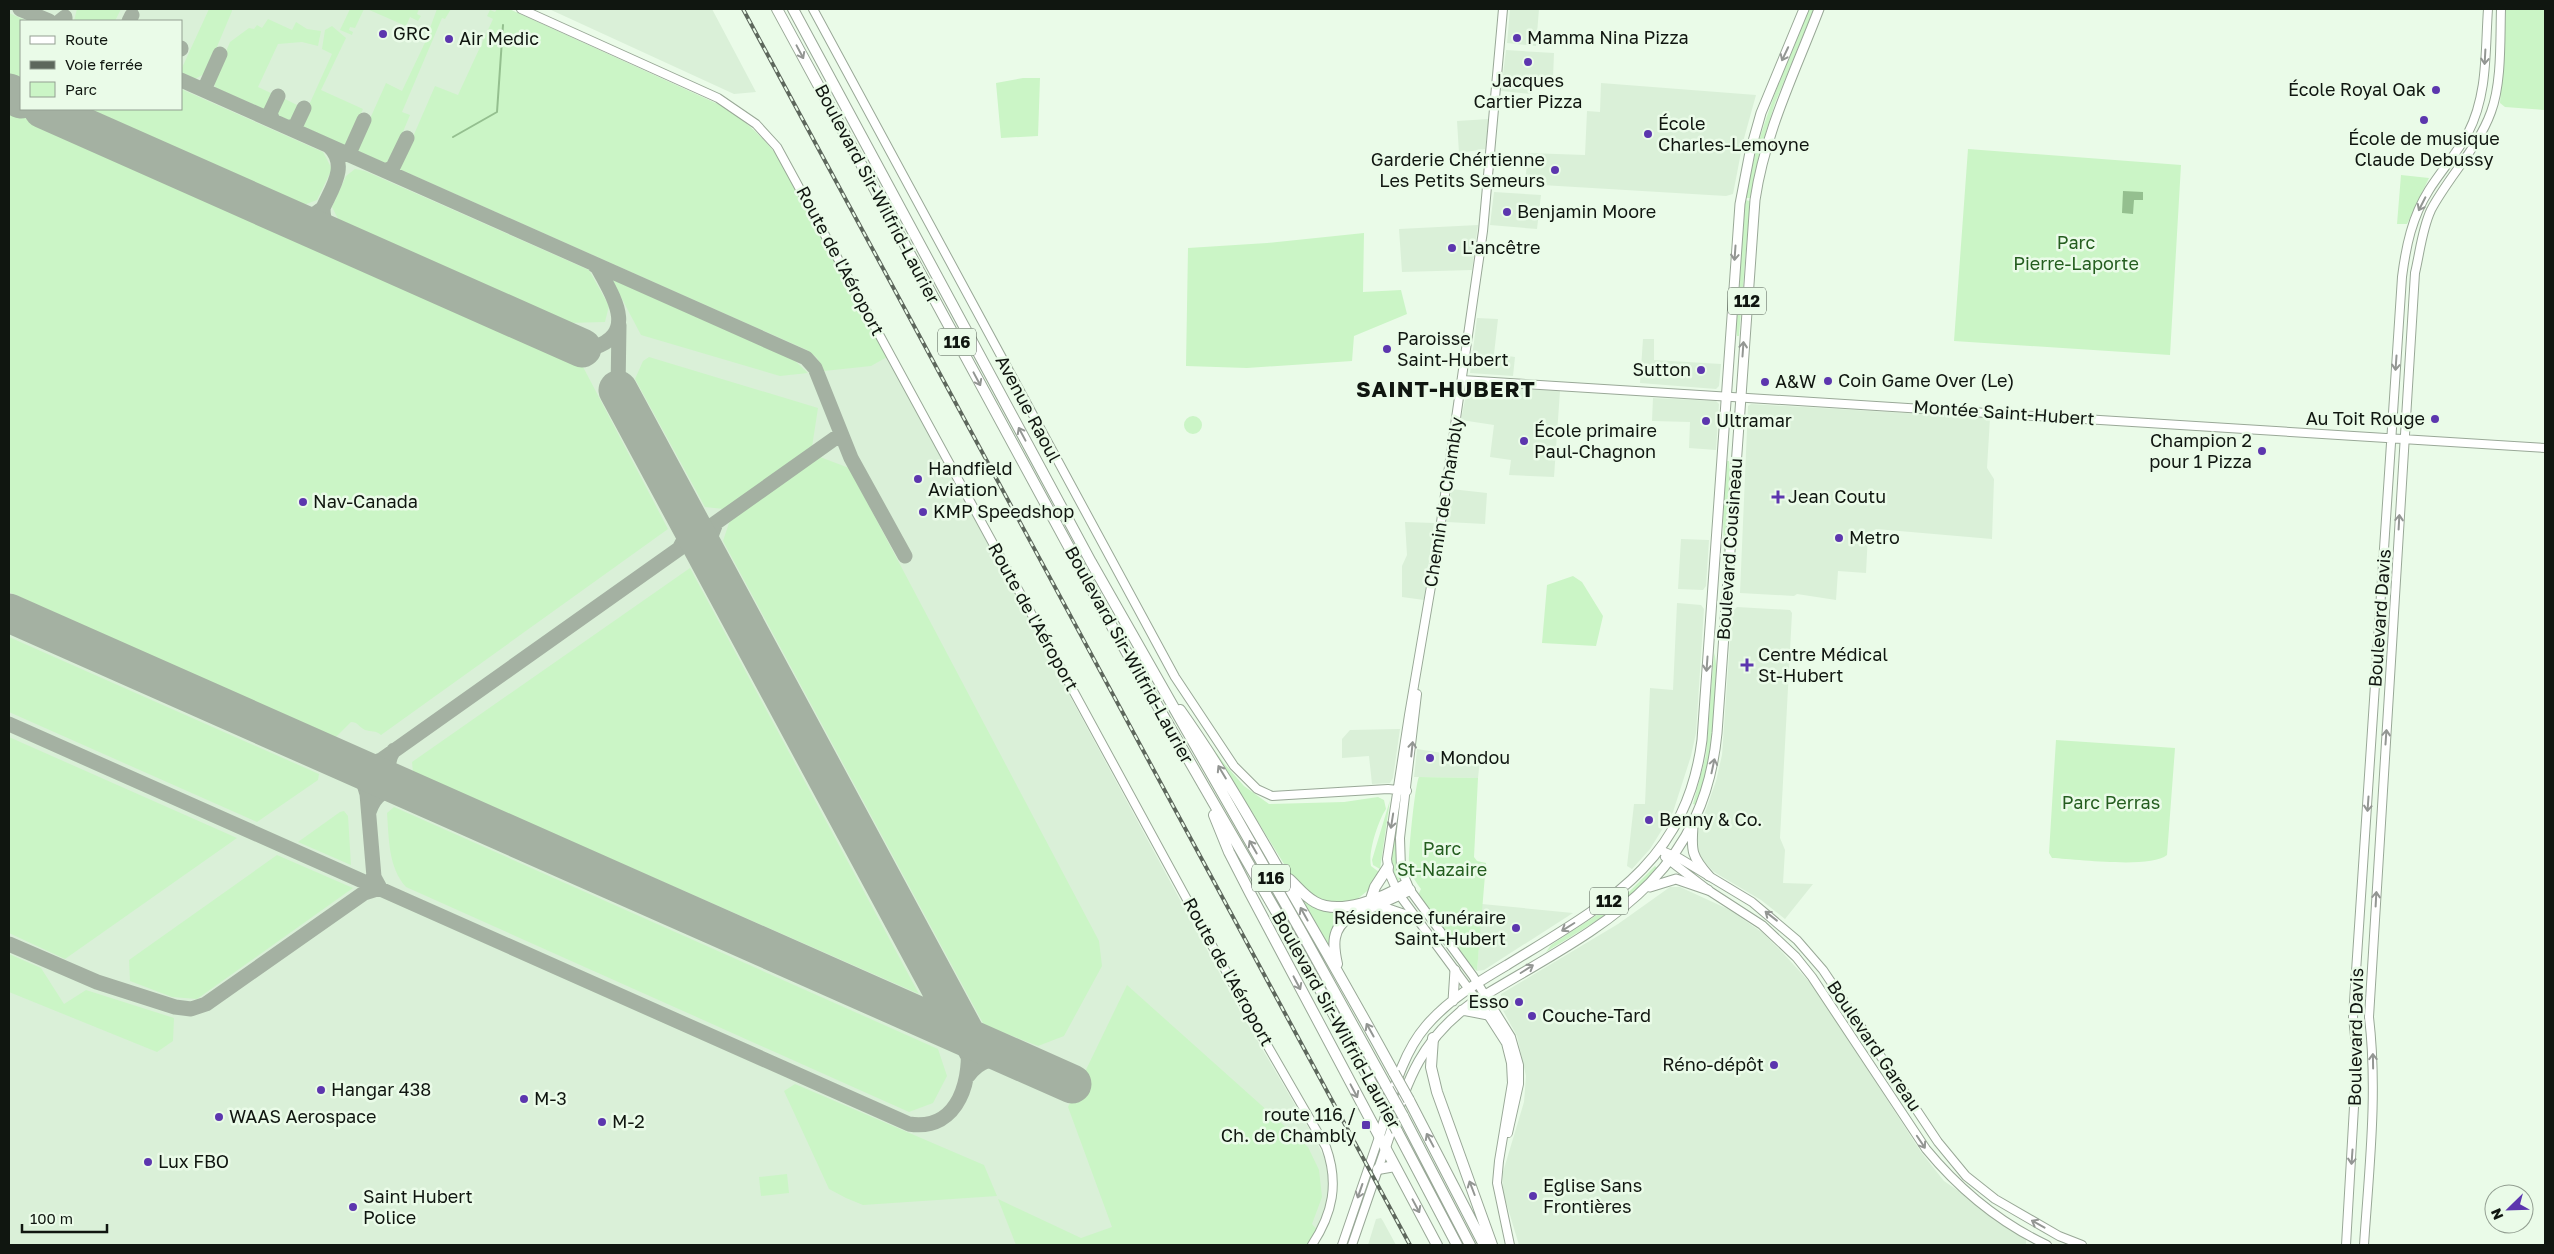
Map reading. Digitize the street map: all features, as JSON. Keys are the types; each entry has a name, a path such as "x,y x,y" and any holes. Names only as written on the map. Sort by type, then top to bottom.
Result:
{"highway":[{"name":"Boulevard Sir-Wilfrid-Laurier","path":"777,9 1011,443 1203,786 1296,946 1383,1104 1457,1245"},
{"name":"Boulevard Sir-Wilfrid-Laurier","path":"793,9 1150,669 1285,902 1403,1116 1470,1245"},
{"path":"1150,669 1209,751 1339,972 1394,1072 1484,1245"},
{"path":"1203,786 1229,852 1437,1245"},
{"path":"1375,902 1375,887 1388,867"},
{"path":"1281,872 1307,897 1325,906 1343,907 1375,902 1416,919"},
{"path":"1339,972 1334,947 1335,936 1339,927 1375,902 1408,887"},
{"path":"1433,1038 1432,1067 1437,1092 1492,1245"},
{"path":"1378,1169 1395,1166"}],"main road":[{"name":"Boulevard Cousineau","path":"1477,983 1610,900 1639,874 1660,850 1687,800 1701,748 1738,220 1744,180 1765,102 1804,9"},
{"name":"Boulevard Cousineau","path":"1481,998 1612,916 1646,889 1672,858 1694,821 1709,782 1716,747 1752,226 1758,180 1779,106 1819,9"},
{"path":"1694,821 1691,844 1693,853 1697,862 1709,876"},
{"path":"1646,889 1673,879 1708,890"},
{"path":"1453,1001 1455,970"},
{"name":"112","path":"1379,1138 1410,1049 1428,1024 1453,1001 1477,983"},
{"name":"112","path":"1462,1010 1481,998"},
{"path":"1385,1149 1414,1068 1433,1038 1462,1010 1488,1015"}],"street":[{"name":"Route de l'Aéroport","path":"520,9 718,98 756,124 777,147 1251,1018 1326,1147 1333,1169 1334,1183 1328,1211 1312,1245"},
{"name":"Avenue Raoul","path":"813,9 1173,673 1234,766 1248,781 1265,794 1283,796 1397,790"},
{"name":"Chemin de Chambly","path":"1469,989 1398,893 1388,867 1388,848 1418,668 1483,231 1503,9"},
{"name":"Boulevard Davis","path":"2346,1245 2357,1064 2353,1017 2402,277 2407,245 2420,207 2468,133 2477,110 2484,84 2488,9"},
{"name":"Boulevard Davis","path":"2364,1245 2373,1110 2374,1056 2370,1017 2415,273 2424,228 2437,199 2479,137 2492,111 2498,71 2501,9"},
{"name":"Montée Saint-Hubert","path":"1462,380 2545,448"},
{"path":"2395,389 2408,389"},
{"name":"Chemin de Chambly","path":"1418,668 1400,847 1401,869 1408,887 1477,983"},
{"path":"1397,790 1407,791"},
{"name":"Boulevard Gareau","path":"1660,850 1709,876 1771,917 1813,957 1938,1142 1966,1176 1995,1199 2059,1236 2082,1245"},
{"name":"Boulevard Gareau","path":"1672,858 1708,890 1762,926 1804,966 1926,1149 1948,1176 2014,1227 2047,1245"},
{"path":"1477,983 1488,1015 1505,1040 1512,1070 1511,1097 1498,1161 1498,1192 1510,1245"},
{"path":"1469,989 1481,998 1509,1032 1519,1072 1516,1106 1498,1161"},
{"path":"1342,1245 1379,1138"},
{"path":"1352,1245 1385,1149"}],"shaded area":[{"path":"9,9 509,9 722,106 780,159 1239,1009 1315,1139 1329,1167 1332,1200 1318,1231 1306,1245 9,1245"},
{"path":"549,9 712,9 756,92 734,94"},
{"path":"1510,9 1539,9 1536,46 1507,43"},
{"path":"1506,50 1554,53 1553,79 1532,77 1531,94 1501,91"},
{"name":"École Charles-Lemoyne","path":"1601,83 1756,95 1743,142 1733,194 1726,196 1525,184 1528,153 1585,155 1587,111 1600,112"},
{"path":"1489,119 1485,149 1459,153 1457,121"},
{"path":"2123,191 2143,192 2143,200 2134,200 2133,214 2122,213"},
{"path":"1494,192 1541,195 1537,229 1490,225"},
{"path":"1478,225 1472,270 1402,272 1399,229"},
{"path":"1477,318 1498,319 1494,354 1515,357 1513,376 1470,373"},
{"path":"1643,339 1654,339 1654,360 1721,364 1719,386 1716,389 1640,383"},
{"name":"École primaire Paul-Chagnon","path":"1470,386 1560,391 1554,477 1509,475 1511,460 1490,457 1494,425 1461,420 1467,389"},
{"path":"1653,398 1716,401 1719,404 1716,450 1689,448 1690,422 1652,421"},
{"path":"1751,404 1990,418 1987,468 1994,479 1992,539 1876,529 1868,534 1866,573 1838,571 1836,600 1797,594 1794,596 1740,593 1748,406"},
{"path":"1451,489 1487,493 1485,524 1447,522"},
{"path":"1405,522 1434,523 1424,600 1402,597 1402,566 1407,555"},
{"path":"1681,539 1709,540 1706,586 1703,590 1678,589"},
{"path":"1677,603 1701,605 1704,609 1696,733 1691,756 1673,812 1650,849 1632,869 1627,866 1634,804 1645,804 1650,688 1673,690"},
{"path":"1737,607 1790,610 1792,613 1780,838 1785,850 1783,883 1813,884 1785,919 1761,900 1714,872 1700,858 1696,846 1697,835 1716,781 1722,755 1732,612"},
{"path":"1400,729 1393,778 1390,783 1372,784 1369,756 1342,758 1342,739 1350,730"},
{"path":"1417,749 1480,759 1478,778 1414,777"},
{"path":"1670,887 1680,887 1730,910 1763,933 1783,953 1814,987 1921,1152 1944,1181 2026,1237 2026,1245 1519,1245 1503,1192 1503,1172 1524,1102 1526,1076 1517,1036 1500,1005 1501,994 1618,924"},
{"path":"1482,904 1573,913 1484,970 1477,971"},
{"path":"1381,1218 1396,1245 1368,1245 1376,1219"}],"green space":[{"path":"77,9 121,9 116,20 74,20"},
{"path":"209,9 232,9 206,73 195,79 182,72 182,68"},
{"path":"350,9 364,9 355,28 350,27 349,30 353,32 352,35 340,30"},
{"path":"367,9 419,9 417,14 421,16 418,21 410,17 406,26"},
{"path":"437,9 451,9 445,19 442,18 402,112 410,115 392,158 387,164 356,150 386,83 402,91 431,30 430,28"},
{"path":"497,9 509,9 722,106 753,130 780,159 887,357 871,366 824,371 817,358 807,350 399,169 435,86 458,95 493,19 487,16 490,10 495,12"},
{"path":"1809,9 1814,9 1775,103 1760,151 1750,198 1746,198 1764,124"},
{"path":"2506,9 2545,9 2545,110 2505,107 2500,103"},
{"path":"9,13 25,20 20,20 20,76 14,78 9,76"},
{"path":"268,19 292,30 296,22 307,29 321,31 318,46 302,42 278,44 258,87 273,94 266,110 216,88 213,82 230,42 249,28 254,29 257,25 262,28"},
{"path":"332,26 346,38 321,90 363,109 346,146 300,125 332,54 322,49 325,30"},
{"path":"1023,78 1040,78 1038,136 1001,138 996,83"},
{"path":"182,89 323,152 332,169 317,200 301,206 85,110 182,110"},
{"path":"281,97 301,107 294,123 274,113"},
{"path":"9,110 581,363 668,529 381,735 365,730 351,722 335,738 9,592"},
{"name":"Parc Pierre-Laporte","path":"1968,149 2181,165 2170,355 1954,341"},
{"path":"355,169 365,171 589,270 609,306 605,322 565,323 340,223 332,207 346,176"},
{"path":"2401,175 2429,178 2407,224 2397,224"},
{"path":"1745,200 1750,201 1739,336 1737,336 1736,326"},
{"path":"1364,233 1363,292 1401,290 1407,314 1354,336 1352,361 1247,368 1186,366 1188,248 1267,243"},
{"path":"611,278 793,359 808,373 780,376 641,335"},
{"path":"649,357 818,408 812,447 724,509 705,507 635,379 643,361"},
{"path":"1193,416 1199,419 1202,425 1199,431 1193,434 1187,431 1184,425 1187,419"},
{"path":"820,457 849,468 1099,941 1102,966 1064,1036 1038,1046 984,1025 723,541 730,520"},
{"path":"1726,461 1729,461 1730,471 1724,556 1723,518"},
{"path":"690,568 919,994 413,772 412,762"},
{"path":"1573,576 1582,582 1603,616 1596,646 1542,643 1547,585"},
{"path":"9,637 319,774 318,780 257,822 9,712"},
{"path":"1714,653 1717,680 1715,716 1707,769 1696,805 1693,804 1706,755"},
{"path":"9,737 237,838 65,959 9,933"},
{"name":"Parc Perras","path":"2056,740 2175,748 2167,855 2145,862 2052,858 2049,853"},
{"path":"1210,744 1244,786 1269,804 1344,802 1378,797 1384,800 1386,809 1374,837 1370,860 1371,866 1379,872 1371,888 1356,900 1345,903 1318,901 1292,877"},
{"name":"Parc St-Nazaire","path":"1419,777 1478,778 1474,857 1477,861 1486,863 1477,971 1471,966 1418,895 1421,889 1410,871 1411,834"},
{"path":"1390,800 1380,869 1373,865 1372,860"},
{"path":"394,807 938,1049 947,1076 933,1103 909,1112 406,887 396,871 390,852 387,813"},
{"path":"344,811 348,816 351,865 298,842 340,812"},
{"path":"1393,835 1396,835 1400,880 1396,881 1391,860"},
{"path":"277,855 353,888 197,999 172,997 130,981 129,960"},
{"path":"1655,866 1657,868 1633,893 1591,924 1546,952 1551,945 1623,898"},
{"path":"1292,885 1323,908 1392,896 1354,912 1329,948"},
{"path":"9,954 41,968 64,1004 86,990 174,1018 173,1041 157,1052 9,992"},
{"path":"1127,985 1308,1147 1319,1170 1322,1197 1312,1224 1319,1232 1309,1245 1016,1245 998,1199 1081,1238 1112,1227 1068,1107"},
{"path":"795,1084 984,1165 997,1196 863,1205 829,1189 784,1091"},
{"path":"787,1174 789,1193 761,1196 759,1177"}],"waterway":[{"path":"453,137 497,112 503,25"}],"taxiway":[{"path":"20,9 47,20"},
{"path":"130,20 132,15"},
{"path":"61,20 65,17 65,20"},
{"path":"204,90 220,54"},
{"path":"182,80 806,358 815,368 851,458 905,556"},
{"path":"9,92 20,92"},
{"path":"273,121 270,113 278,96"},
{"path":"289,128 296,125 304,108"},
{"path":"50,110 54,113"},
{"path":"351,149 364,120"},
{"path":"386,171 393,167 407,138"},
{"path":"323,208 334,185 338,169 335,153 329,146"},
{"path":"291,219 309,218 323,208 327,226 340,240"},
{"path":"592,263 598,268 610,290 618,312 618,323 615,333 607,341 593,348"},
{"path":"618,390 619,325"},
{"path":"350,764 366,766 381,760 841,434"},
{"path":"680,547 687,534 685,516"},
{"path":"710,562 711,536 716,523"},
{"path":"9,724 909,1124 926,1124 940,1119 951,1111 965,1084 968,1069 967,1037"},
{"path":"394,750 389,761 390,771 395,780 404,788"},
{"path":"9,944 97,982 175,1007 191,1009 206,1004 364,893 380,888 374,877 367,794 363,781 350,764"},
{"path":"369,812 374,800 382,793 404,788"},
{"path":"919,1016 931,1021 943,1021 949,1014 949,1005"},
{"path":"949,1029 961,1043 967,1055"},
{"path":"968,1076 977,1066 983,1063 1000,1058 1013,1058"}],"runway":[{"path":"9,93 20,98"},
{"path":"45,110 582,348"},
{"path":"618,390 967,1037"},
{"path":"9,613 1072,1084"}],"railway":[{"path":"743,9 1410,1245"}],"place":[{"name":"GRC","path":"383,34"},
{"name":"Mamma Nina Pizza","path":"1517,38"},
{"name":"Air Medic","path":"449,39"},
{"name":"Jacques Cartier Pizza","path":"1528,62"},
{"name":"École Royal Oak","path":"2436,90"},
{"name":"École de musique Claude Debussy","path":"2424,120"},
{"name":"École Charles-Lemoyne","path":"1648,134"},
{"name":"Garderie Chértienne Les Petits Semeurs","path":"1555,170"},
{"name":"Benjamin Moore","path":"1507,212"},
{"name":"L'ancêtre","path":"1452,248"},
{"name":"Paroisse Saint-Hubert","path":"1387,349"},
{"name":"Sutton","path":"1701,370"},
{"name":"Coin Game Over (Le)","path":"1828,381"},
{"name":"A&W","path":"1765,382"},
{"name":"Au Toit Rouge","path":"2435,419"},
{"name":"Ultramar","path":"1706,421"},
{"name":"École primaire Paul-Chagnon","path":"1524,441"},
{"name":"Champion 2 pour 1 Pizza","path":"2262,451"},
{"name":"Handfield Aviation","path":"918,479"},
{"name":"Jean Coutu","path":"1778,497"},
{"name":"Nav-Canada","path":"303,502"},
{"name":"KMP Speedshop","path":"923,512"},
{"name":"Metro","path":"1839,538"},
{"name":"Centre Médical St-Hubert","path":"1747,665"},
{"name":"Mondou","path":"1430,758"},
{"name":"Benny & Co.","path":"1649,820"},
{"name":"Résidence funéraire Saint-Hubert","path":"1516,928"},
{"name":"Esso","path":"1519,1002"},
{"name":"Couche-Tard","path":"1532,1016"},
{"name":"Réno-dépôt","path":"1774,1065"},
{"name":"Hangar 438","path":"321,1090"},
{"name":"M-3","path":"524,1099"},
{"name":"WAAS Aerospace","path":"219,1117"},
{"name":"M-2","path":"602,1122"},
{"name":"route 116 / Ch. de Chambly","path":"1366,1125"},
{"name":"Lux FBO","path":"148,1162"},
{"name":"Eglise Sans Frontières","path":"1533,1196"},
{"name":"Saint Hubert Police","path":"353,1207"}],"district":[{"name":"SAINT-HUBERT","path":"1446,389"}]}
